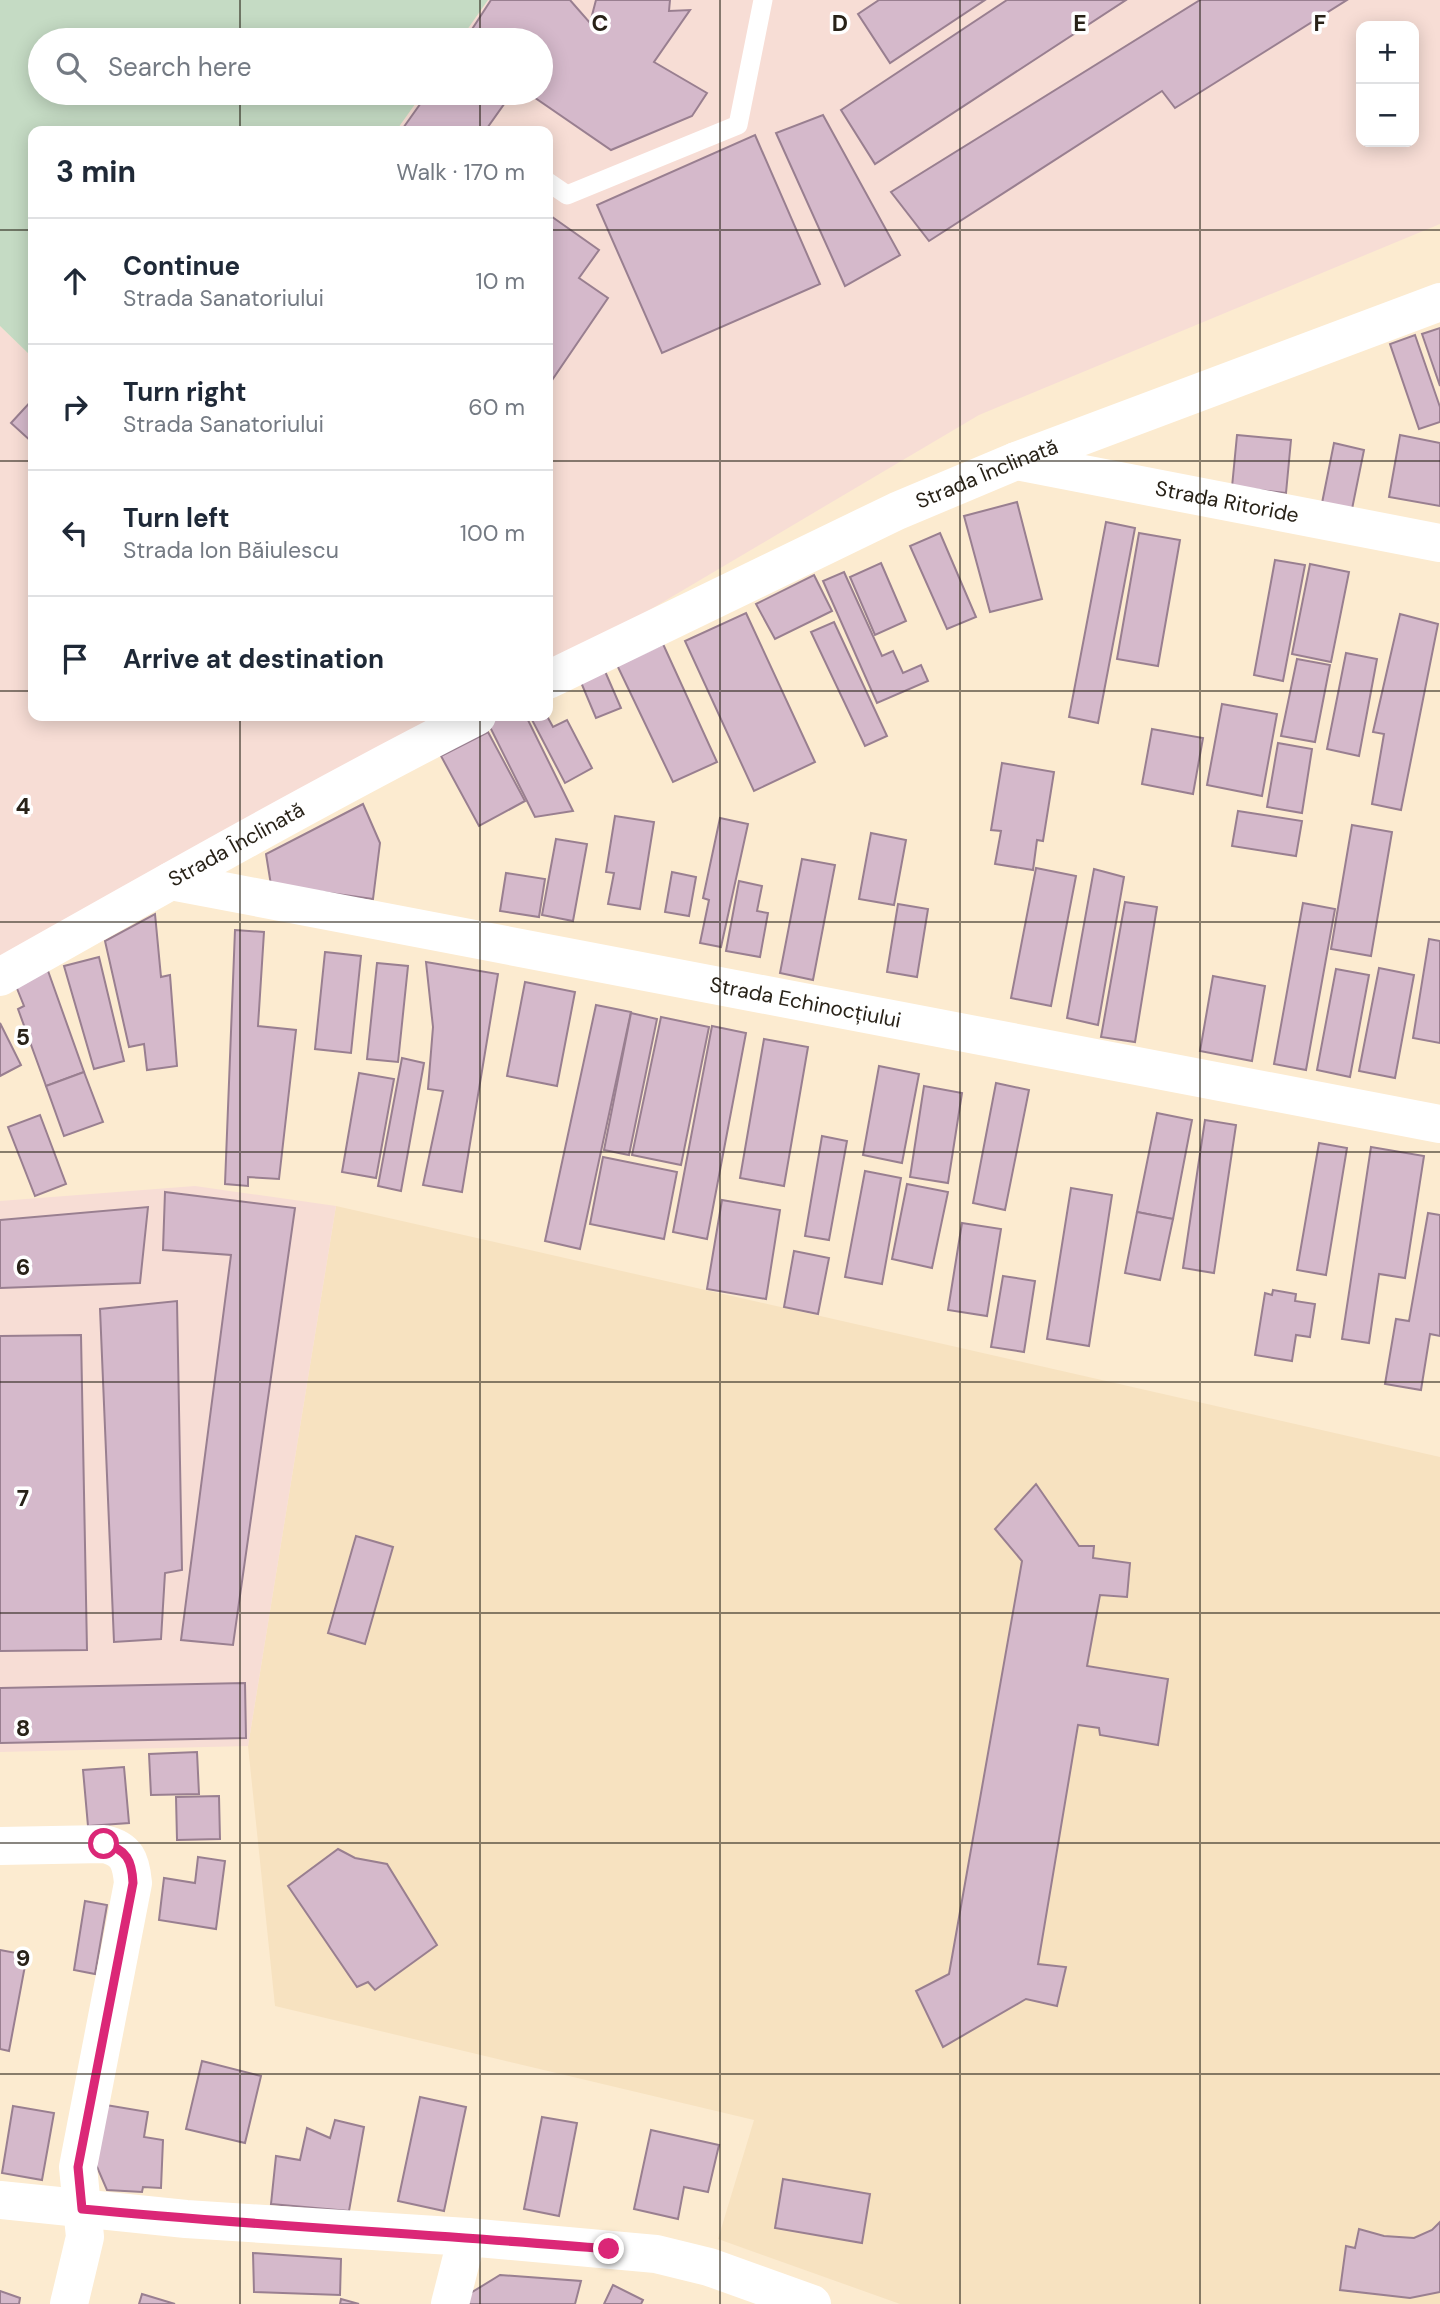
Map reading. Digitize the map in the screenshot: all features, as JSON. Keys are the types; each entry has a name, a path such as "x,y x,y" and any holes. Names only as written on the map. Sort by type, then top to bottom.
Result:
{"street":[{"name":"Strada Înclinată","path":"553,678 885,517 1016,461 1440,302"},
{"name":"Strada Ritoride","path":"1016,461 1440,543"},
{"name":"Strada Înclinată","path":"0,977 371,770 467,721"},
{"name":"Strada Echinocțiului","path":"171,881 1440,1124"},
{"path":"0,1846 104,1844 114,1846 123,1853 132,1866 133,1883 78,2167 85,2237 69,2304"},
{"path":"0,2200 186,2219 467,2237 656,2255 709,2267 812,2304"},
{"path":"450,2304 467,2237"}],"lane":[{"path":"553,185 567,195 737,125 762,0"}],"shaded area":[{"path":"488,0 1440,0 1440,224 979,415 553,667 553,126 400,126 414,105 553,105 553,28 468,28"},
{"path":"0,326 28,353 28,721 463,721 0,994"},
{"path":"195,1186 336,1206 248,1746 0,1752 0,1201"},
{"path":"336,1206 1440,1457 1440,2304 900,2304 718,2239 754,2120 275,2006 248,1746"}],"green space":[{"path":"0,0 488,0 468,28 28,28 28,105 414,105 400,126 28,126 28,353 0,326"}],"building":[{"path":"491,0 570,0 590,23 596,0 670,0 669,11 690,10 654,62 707,93 692,116 611,150 545,105 553,105 553,28 473,28"},
{"path":"879,0 985,0 890,63 858,14"},
{"path":"1007,0 1126,0 875,164 841,110"},
{"path":"1200,0 1347,0 1175,108 1162,91 929,241 891,192"},
{"path":"419,105 503,105 489,126 405,126"},
{"path":"823,115 900,255 845,286 776,133"},
{"path":"755,135 820,284 662,353 597,205"},
{"path":"553,218 599,250 579,278 608,298 553,379"},
{"path":"1440,328 1440,386 1422,334"},
{"path":"1415,335 1440,407 1440,422 1419,429 1390,344"},
{"path":"28,404 28,438 11,423"},
{"path":"1237,435 1291,440 1286,493 1232,487"},
{"path":"1400,435 1440,443 1440,506 1389,497"},
{"path":"1334,443 1364,450 1352,509 1322,503"},
{"path":"1017,502 1042,599 990,612 964,516"},
{"path":"1106,522 1135,528 1098,723 1069,717"},
{"path":"940,533 976,617 947,629 910,546"},
{"path":"1139,533 1180,540 1158,666 1117,659"},
{"path":"1275,560 1305,565 1283,681 1254,675"},
{"path":"881,563 906,621 875,635 850,577"},
{"path":"1310,564 1349,572 1331,662 1292,654"},
{"path":"844,572 882,656 893,651 903,673 921,665 928,681 877,703 823,581"},
{"path":"814,575 832,611 775,639 756,604"},
{"path":"746,613 815,762 754,791 685,641"},
{"path":"1400,614 1438,624 1401,810 1372,804 1384,734 1373,732"},
{"path":"834,622 887,736 865,746 811,632"},
{"path":"663,644 717,762 673,782 617,665"},
{"path":"1346,653 1377,659 1359,756 1327,749"},
{"path":"1297,659 1330,665 1315,742 1281,736"},
{"path":"604,669 621,708 596,718 580,680"},
{"path":"1222,704 1277,714 1262,796 1207,785"},
{"path":"567,720 592,768 565,783 533,721 550,721 553,727"},
{"path":"487,721 528,721 573,811 535,817"},
{"path":"1152,729 1203,738 1193,794 1142,784"},
{"path":"488,732 525,801 479,826 441,756"},
{"path":"1278,743 1312,749 1302,813 1267,807"},
{"path":"1002,763 1054,772 1043,841 1037,840 1033,870 995,864 1001,831 991,830"},
{"path":"363,804 380,843 373,899 271,885 266,854"},
{"path":"1238,811 1302,821 1296,856 1232,846"},
{"path":"615,816 654,822 640,909 608,904 614,873 606,872"},
{"path":"720,818 748,824 721,947 700,943 709,900 703,898"},
{"path":"1352,825 1392,832 1371,956 1331,949"},
{"path":"871,833 906,840 894,905 859,899"},
{"path":"556,839 587,844 573,921 542,915"},
{"path":"802,859 835,865 813,980 780,973"},
{"path":"1036,868 1076,876 1051,1006 1011,998"},
{"path":"1094,869 1124,877 1098,1025 1067,1018"},
{"path":"672,872 696,877 689,916 665,912"},
{"path":"506,873 545,879 539,917 500,911"},
{"path":"739,881 762,886 757,911 768,913 760,957 726,951"},
{"path":"1125,902 1157,907 1135,1042 1101,1037"},
{"path":"1303,903 1335,909 1306,1070 1274,1064"},
{"path":"898,904 928,909 917,977 887,972"},
{"path":"155,914 161,977 170,975 177,1066 147,1070 144,1044 129,1047 105,941"},
{"path":"235,930 264,932 258,1026 296,1030 279,1179 248,1177 248,1186 225,1184"},
{"path":"1429,939 1440,941 1440,1043 1413,1038"},
{"path":"325,952 361,956 351,1053 315,1049"},
{"path":"99,957 124,1061 94,1069 64,966"},
{"path":"426,962 498,974 462,1192 423,1185 443,1091 428,1089 433,1027"},
{"path":"377,963 408,966 398,1062 367,1059"},
{"path":"47,968 84,1072 46,1086 18,1009 24,1006 16,986"},
{"path":"1379,968 1414,975 1395,1078 1359,1071"},
{"path":"1336,969 1369,975 1350,1077 1317,1070"},
{"path":"1213,976 1265,986 1252,1061 1200,1051"},
{"path":"525,982 575,992 557,1086 507,1076"},
{"path":"596,1005 631,1012 580,1249 545,1241"},
{"path":"631,1013 657,1019 629,1155 604,1150"},
{"path":"661,1017 709,1027 681,1165 632,1155"},
{"path":"0,1023 21,1065 0,1076"},
{"path":"712,1026 746,1033 707,1239 673,1232"},
{"path":"764,1039 808,1047 784,1186 740,1178"},
{"path":"402,1058 424,1063 401,1191 378,1186"},
{"path":"879,1066 919,1074 902,1163 863,1155"},
{"path":"84,1072 103,1122 64,1136 46,1086"},
{"path":"359,1073 394,1079 376,1178 342,1172"},
{"path":"996,1083 1029,1090 1005,1210 973,1203"},
{"path":"924,1086 962,1093 948,1183 910,1177"},
{"path":"1157,1113 1192,1120 1173,1219 1137,1212"},
{"path":"40,1115 66,1184 35,1196 8,1127"},
{"path":"1205,1120 1236,1125 1214,1273 1183,1268"},
{"path":"822,1136 847,1141 829,1240 805,1236"},
{"path":"1319,1143 1347,1148 1326,1275 1297,1270"},
{"path":"1371,1147 1424,1156 1405,1278 1379,1274 1369,1343 1342,1339"},
{"path":"603,1157 677,1172 664,1239 590,1224"},
{"path":"865,1171 901,1178 882,1284 845,1277"},
{"path":"907,1184 948,1192 932,1268 892,1259"},
{"path":"1071,1188 1112,1195 1089,1346 1047,1339"},
{"path":"165,1192 295,1208 233,1645 181,1640 231,1255 163,1250"},
{"path":"722,1200 780,1210 766,1299 707,1289"},
{"path":"148,1207 140,1283 0,1288 0,1220"},
{"path":"1137,1212 1173,1219 1160,1280 1125,1273"},
{"path":"1428,1213 1440,1215 1440,1336 1430,1334 1421,1390 1385,1384 1396,1319 1409,1321"},
{"path":"962,1223 1001,1229 987,1316 948,1310"},
{"path":"794,1251 829,1258 818,1314 784,1307"},
{"path":"1003,1276 1035,1281 1024,1352 991,1347"},
{"path":"1273,1290 1296,1294 1295,1301 1315,1304 1310,1337 1296,1335 1292,1361 1255,1355 1265,1293 1272,1295"},
{"path":"177,1301 182,1570 165,1573 161,1639 114,1642 100,1309"},
{"path":"81,1335 87,1650 0,1651 0,1336"},
{"path":"1036,1484 1079,1546 1094,1546 1093,1558 1130,1563 1127,1597 1100,1595 1087,1666 1168,1679 1158,1745 1100,1735 1099,1728 1078,1725 1038,1964 1066,1967 1057,2006 1026,1999 943,2047 916,1991 949,1974 1022,1561 995,1529"},
{"path":"356,1536 393,1547 365,1644 328,1633"},
{"path":"245,1683 246,1738 0,1743 0,1688"},
{"path":"197,1752 199,1794 151,1795 149,1754"},
{"path":"124,1767 129,1823 88,1826 83,1770"},
{"path":"219,1796 220,1839 177,1840 176,1797"},
{"path":"338,1849 355,1858 387,1864 437,1945 375,1990 368,1982 357,1987 288,1886"},
{"path":"198,1857 225,1861 216,1929 159,1920 164,1878 195,1883"},
{"path":"85,1901 107,1905 95,1974 74,1970"},
{"path":"0,1950 27,1955 9,2051 0,2049"},
{"path":"202,2061 261,2076 245,2143 186,2129"},
{"path":"420,2097 466,2107 444,2211 398,2201"},
{"path":"106,2105 148,2112 144,2137 163,2140 161,2188 143,2187 142,2192 107,2190 94,2160"},
{"path":"13,2106 54,2113 42,2180 2,2173"},
{"path":"542,2117 577,2123 559,2216 524,2209"},
{"path":"335,2120 364,2127 349,2211 271,2204 276,2156 300,2160 307,2128 330,2138"},
{"path":"651,2130 719,2145 708,2192 684,2187 678,2219 634,2209"},
{"path":"783,2179 870,2194 862,2243 775,2228"},
{"path":"1440,2222 1440,2292 1410,2298 1340,2290 1346,2246 1355,2248 1359,2229 1384,2236 1414,2238 1432,2230"},
{"path":"253,2253 341,2259 340,2295 254,2292"},
{"path":"500,2275 581,2281 575,2304 466,2304 469,2294"},
{"path":"613,2285 643,2300 641,2304 604,2304"},
{"path":"0,2291 20,2298 19,2304 0,2304"},
{"path":"142,2294 175,2304 139,2304"},
{"path":"341,2299 359,2304 340,2304"}],"route":[{"path":"104,1844 114,1846 123,1853 132,1866 133,1883 78,2167 82,2209 186,2219 609,2249"}]}
